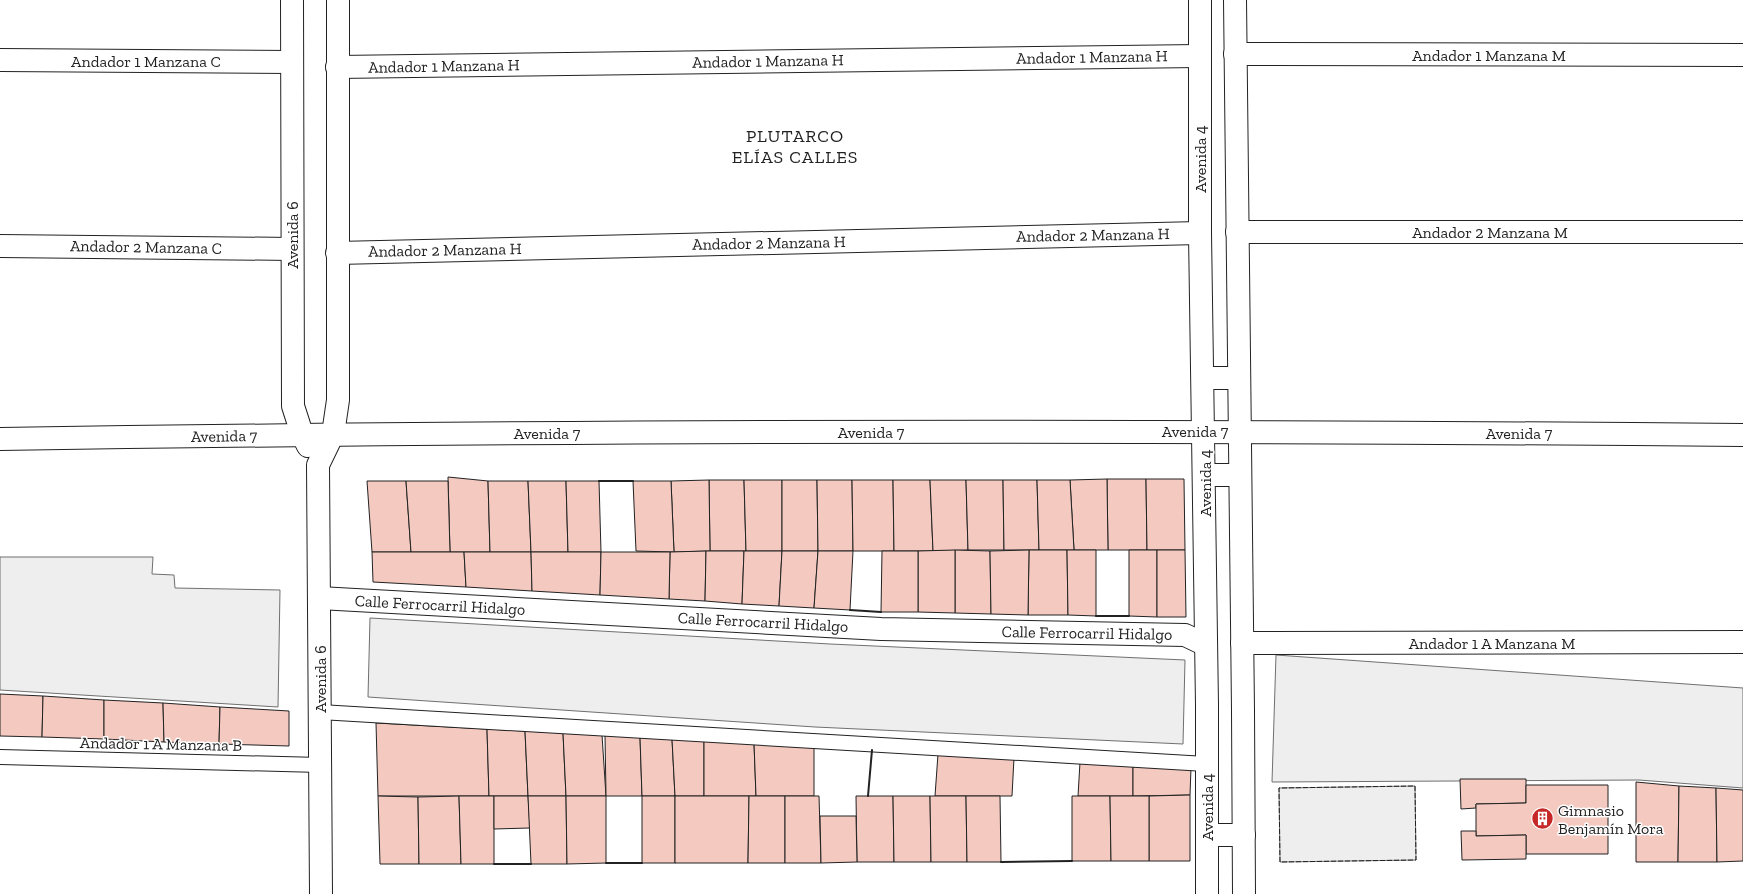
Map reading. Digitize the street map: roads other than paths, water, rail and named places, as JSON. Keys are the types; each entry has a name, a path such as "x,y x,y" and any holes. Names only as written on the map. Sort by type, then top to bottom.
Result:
{"street":[{"name":"Avenida 6","path":"292,0 293,406 302,434 318,465"},
{"name":"Avenida 6","path":"321,894 318,465 333,434 338,400 338,0"},
{"name":"Avenida 4","path":"1200,0 1200,233 1207,705 1207,894"},
{"path":"1235,0 1244,894"},
{"name":"Andador 1 Manzana M","path":"1235,54 1743,55"},
{"name":"Andador 1 Manzana H","path":"337,67 1199,56"},
{"name":"Andador 1 Manzana C","path":"0,60 291,62"},
{"name":"Andador 2 Manzana M","path":"1237,232 1743,232"},
{"name":"Andador 2 Manzana H","path":"337,253 1200,233"},
{"name":"Andador 2 Manzana C","path":"0,246 292,249"},
{"path":"1203,378 1239,378"},
{"name":"Avenida 7","path":"0,439 302,434 1240,430 1743,434"},
{"path":"1204,475 1240,475"},
{"name":"Calle Ferrocarril Hidalgo","path":"319,598 881,629 1185,635 1206,644"},
{"name":"Andador 1 A Manzana M","path":"1242,643 1743,642"},
{"path":"1207,835 1244,835"}],"lane":[{"path":"320,712 1206,758"},
{"name":"Andador 1 A Manzana B","path":"0,757 320,764"}],"place":[{"name":"Gimnasio Benjamín Mora","path":"1542,819"}],"district":[{"name":"PLUTARCO ELÍAS CALLES","path":"795,146"}]}
